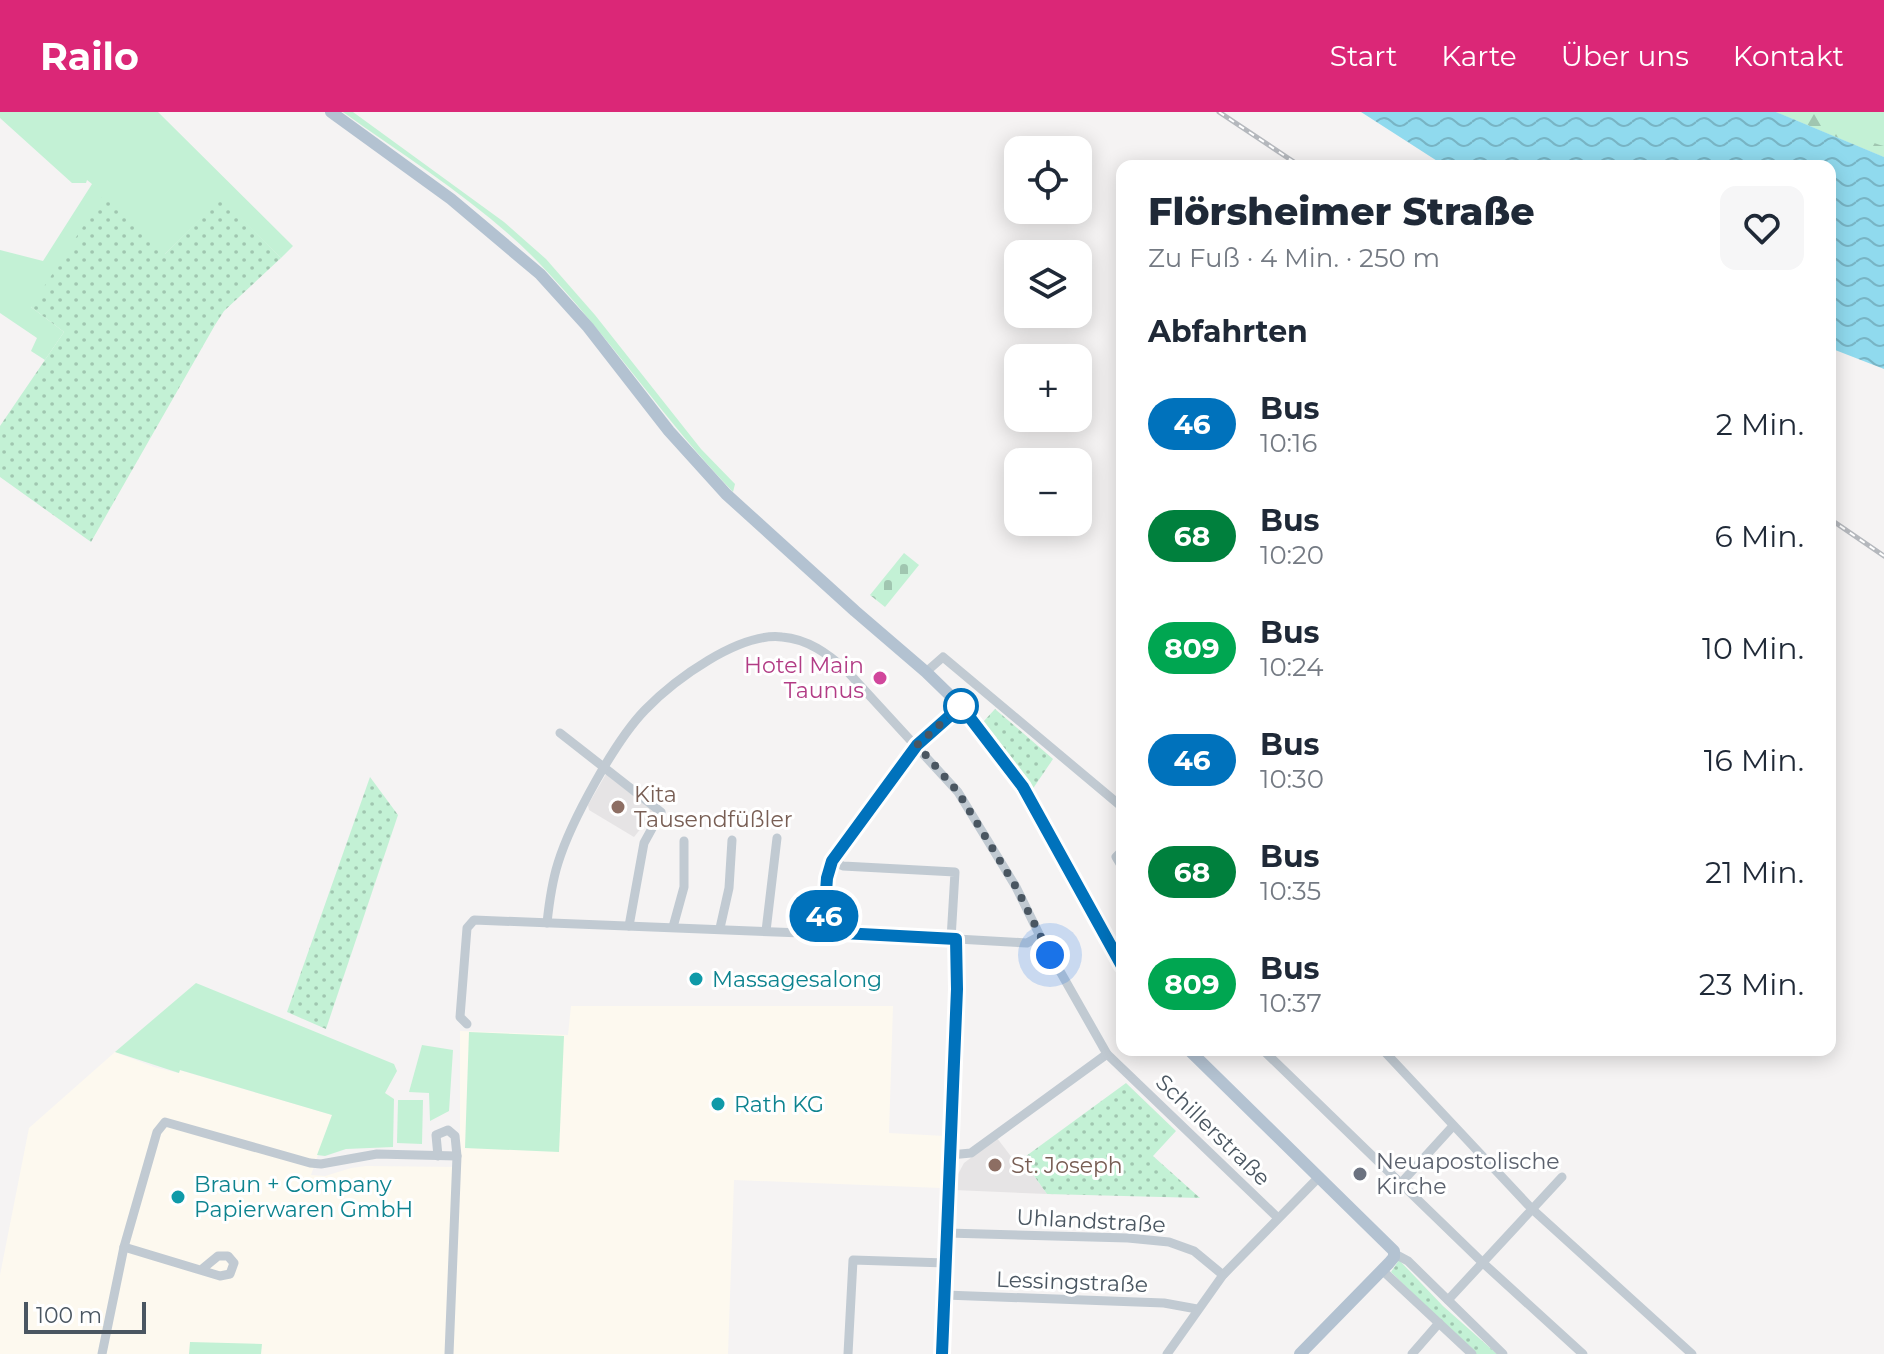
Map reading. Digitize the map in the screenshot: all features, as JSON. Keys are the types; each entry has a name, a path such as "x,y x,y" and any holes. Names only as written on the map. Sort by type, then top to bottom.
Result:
{"main road":[{"path":"331,112 478,220 540,274 580,318 669,431 726,494 961,706 1023,787 1116,955"},
{"path":"1195,1056 1389,1244 1395,1254 1383,1271 1302,1353"}],"street":[{"name":"Schillerstraße","path":"547,923 557,864 569,835 625,735 646,709 712,658 743,643 771,636 792,638 829,654 958,792 1016,887 1107,1054 1278,1218"},
{"path":"926,672 943,657 1116,802"},
{"path":"823,932 827,878 832,861 917,745 961,706"},
{"path":"560,733 661,812 644,843 629,926"},
{"path":"766,931 777,838"},
{"path":"720,928 729,888 732,840"},
{"path":"673,927 684,887 684,841"},
{"path":"832,861 843,866 955,872 950,1155 942,1354"},
{"path":"467,1024 460,1017 469,923 474,920 823,932 1027,943 1040,936"},
{"path":"950,1155 967,1154 977,1149 1107,1054"},
{"path":"1269,1056 1482,1262 1583,1354"},
{"path":"1389,1056 1532,1209 1692,1354"},
{"path":"102,1354 124,1247 160,1125 170,1122 310,1163 321,1164 377,1154 457,1156"},
{"path":"1401,1183 1453,1126"},
{"path":"438,1156 435,1139 448,1130 455,1136 457,1156 449,1354"},
{"path":"1167,1354 1223,1275 1319,1177"},
{"path":"1448,1300 1562,1177"},
{"name":"Uhlandstraße","path":"947,1233 1169,1242 1194,1251 1223,1275"},
{"path":"124,1247 201,1270"},
{"path":"1395,1254 1408,1261 1503,1354"},
{"path":"848,1354 853,1260 946,1263"},
{"path":"1383,1271 1472,1354"},
{"name":"Lessingstraße","path":"945,1295 1164,1303 1197,1309"},
{"path":"1412,1354 1439,1323"}],"shaded area":[{"name":"Kita Tausendfüßler","path":"606,774 654,812 634,837 589,810 588,805"},
{"path":"571,1006 893,1006 889,1133 945,1136 941,1188 734,1180 728,1354 0,1354 0,1275 29,1128 115,1052 154,1067 178,1073 179,1070 332,1115 311,1175 325,1176 366,1166 460,1167 460,1031 568,1035"},
{"name":"St. Joseph","path":"997,1138 1016,1163 1022,1159 1047,1194 954,1190 964,1163"}],"green space":[{"path":"0,112 158,112 293,246 281,258 221,199 165,254 31,307 64,332 45,360 31,351 37,338 0,313 0,250 43,261 92,184 87,180 86,183 72,183 0,118"},
{"path":"343,112 353,112 504,222 546,259 595,315 701,449 735,484 733,492 683,436 590,320 518,242 470,203"},
{"path":"1776,112 1884,112 1884,157"},
{"path":"1776,112 1816,112 1828,127 1884,146 1884,157"},
{"path":"104,194 165,254 221,198 281,258 224,311 91,542 0,477 0,426 64,332 31,307"},
{"path":"904,553 919,565 885,607 870,595"},
{"path":"995,709 1053,759 1032,790 983,722"},
{"path":"370,777 398,815 326,1029 287,1012"},
{"path":"196,983 394,1064 397,1071 385,1093 394,1099 393,1147 346,1149 325,1156 317,1155 332,1115 115,1052"},
{"path":"469,1032 564,1036 559,1152 465,1148"},
{"path":"422,1045 453,1050 449,1111 430,1121 429,1093 409,1092"},
{"path":"1126,1083 1176,1131 1153,1156 1200,1198 1047,1194 1022,1159"},
{"path":"398,1100 423,1100 422,1144 397,1143"},
{"path":"1399,1260 1443,1306 1497,1354 1475,1354 1391,1272"},
{"path":"190,1342 262,1344 261,1354 189,1354"}],"water":[{"path":"1361,112 1776,112 1884,157 1884,369 1836,350 1836,160 1436,160"}],"railway":[{"path":"1219,112 1291,160"},
{"path":"1836,523 1884,556"}],"bus line":[{"name":"46","path":"942,1354 957,989 956,939 823,932 830,865 917,745 961,706 1023,787 1116,956"}],"place":[{"name":"Hotel Main Taunus","path":"880,678"},
{"name":"Kita Tausendfüßler","path":"618,807"},
{"name":"Massagesalong","path":"696,979"},
{"name":"Rath KG","path":"718,1104"},
{"name":"St. Joseph","path":"995,1165"},
{"name":"Neuapostolische Kirche","path":"1360,1174"},
{"name":"Braun + Company Papierwaren GmbH","path":"178,1197"}],"route":[{"path":"961,706 917,745 958,792 1016,887 1050,955"}]}
